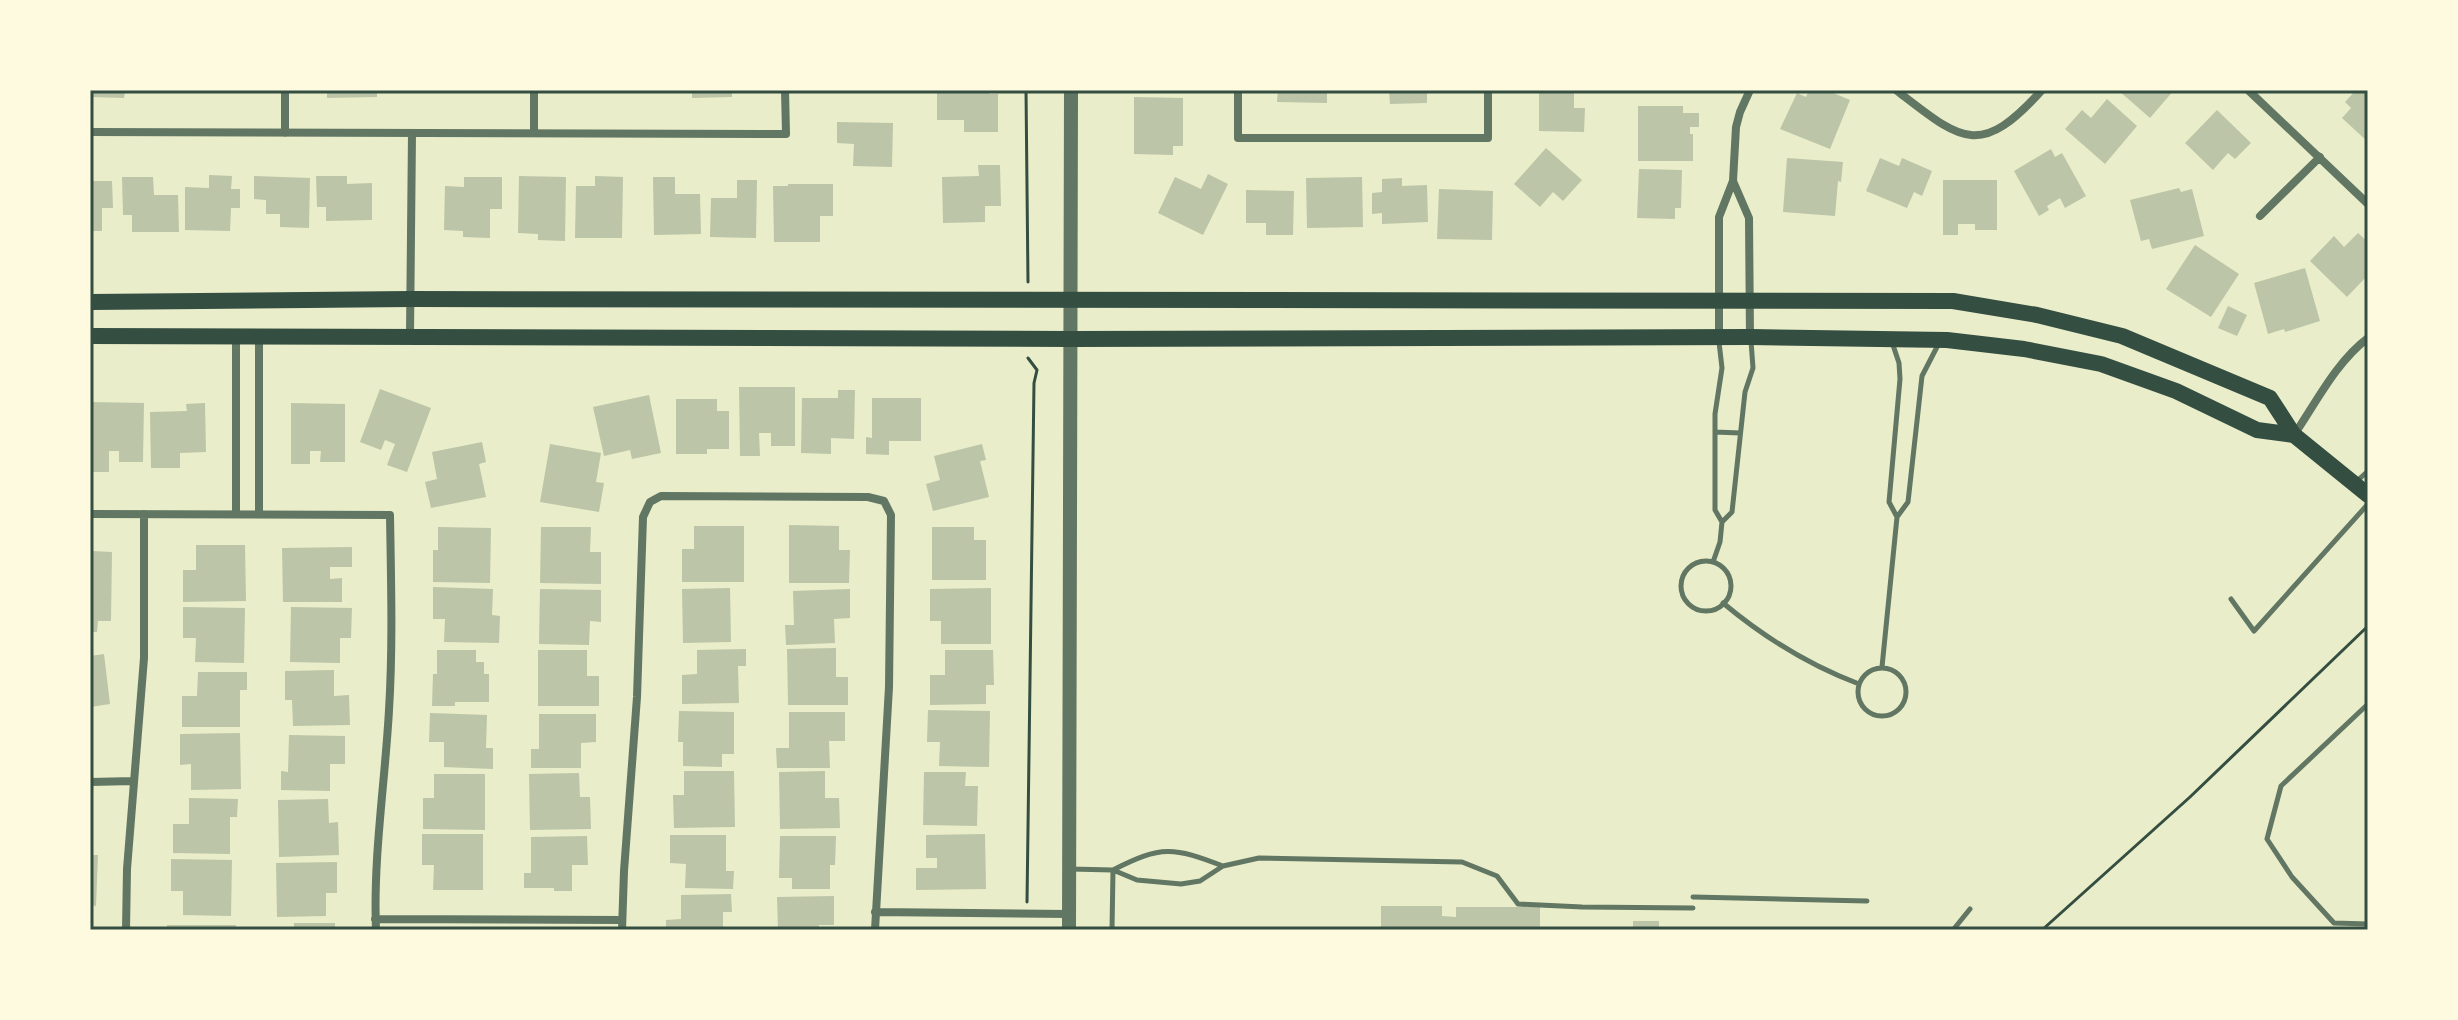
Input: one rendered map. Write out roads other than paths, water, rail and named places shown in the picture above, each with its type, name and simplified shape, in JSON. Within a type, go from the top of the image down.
[{"type":"main road","points":[[90,302],[410,299],[1953,301],[2037,315],[2122,336],[2270,398],[2294,435],[2368,495]]},
{"type":"main road","points":[[90,336],[1941,339],[2024,349],[2101,364],[2176,391],[2257,430],[2294,435]]},
{"type":"street","points":[[285,90],[285,133]]},
{"type":"street","points":[[534,90],[534,133]]},
{"type":"street","points":[[90,132],[786,134],[785,90]]},
{"type":"street","points":[[1069,930],[1071,90]]},
{"type":"street","points":[[1238,90],[1238,138],[1488,138],[1488,90]]},
{"type":"street","points":[[1719,337],[1719,217],[1733,181],[1736,127],[1750,90]]},
{"type":"street","points":[[1896,90],[1944,127],[1962,134],[1982,135],[2003,128],[2042,90]]},
{"type":"street","points":[[2248,90],[2368,204]]},
{"type":"street","points":[[410,335],[412,133]]},
{"type":"street","points":[[2260,216],[2320,157]]},
{"type":"street","points":[[1733,181],[1749,218],[1750,337]]},
{"type":"street","points":[[236,335],[236,514]]},
{"type":"street","points":[[259,335],[259,514]]},
{"type":"street","points":[[2294,435],[2339,368],[2368,338]]},
{"type":"street","points":[[622,930],[637,697],[643,517],[650,502],[661,496],[868,497],[884,501],[891,515],[889,687],[875,930]]},
{"type":"street","points":[[90,514],[390,515],[392,639],[376,930]]},
{"type":"street","points":[[126,930],[127,869],[144,658],[144,514]]},
{"type":"street","points":[[90,782],[134,781]]},
{"type":"street","points":[[875,912],[1069,914]]},
{"type":"street","points":[[375,919],[622,920]]},
{"type":"lane","points":[[1713,562],[1720,542],[1722,522],[1715,510],[1715,414],[1722,368],[1719,337]]},
{"type":"lane","points":[[1722,522],[1732,512],[1745,392],[1753,368],[1750,337]]},
{"type":"lane","points":[[1890,338],[1899,363],[1900,379],[1889,502],[1897,517]]},
{"type":"lane","points":[[1882,667],[1897,517],[1908,502],[1922,376],[1941,339]]},
{"type":"lane","points":[[1715,432],[1740,433]]},
{"type":"lane","points":[[2354,483],[2368,471]]},
{"type":"lane","points":[[2231,599],[2254,631],[2368,504]]},
{"type":"lane","points":[[1704,561],[1720,566],[1729,580],[1730,588],[1723,603],[1711,610],[1697,609],[1684,598],[1681,582],[1689,568],[1704,561]]},
{"type":"lane","points":[[1723,603],[1760,633],[1799,658],[1859,684]]},
{"type":"lane","points":[[1882,667],[1897,673],[1905,686],[1904,701],[1894,713],[1879,715],[1865,709],[1859,697],[1859,684],[1868,672],[1882,667]]},
{"type":"lane","points":[[2368,704],[2281,786],[2267,839],[2292,877],[2334,923],[2368,924]]},
{"type":"lane","points":[[1113,870],[1156,852],[1181,851],[1223,866]]},
{"type":"lane","points":[[1069,869],[1113,870],[1137,880],[1181,884],[1200,881],[1223,866],[1259,858],[1462,862],[1497,876],[1518,904],[1693,908]]},
{"type":"lane","points":[[1112,930],[1113,870]]},
{"type":"lane","points":[[1693,897],[1867,901]]},
{"type":"lane","points":[[1953,930],[1970,909]]}]
